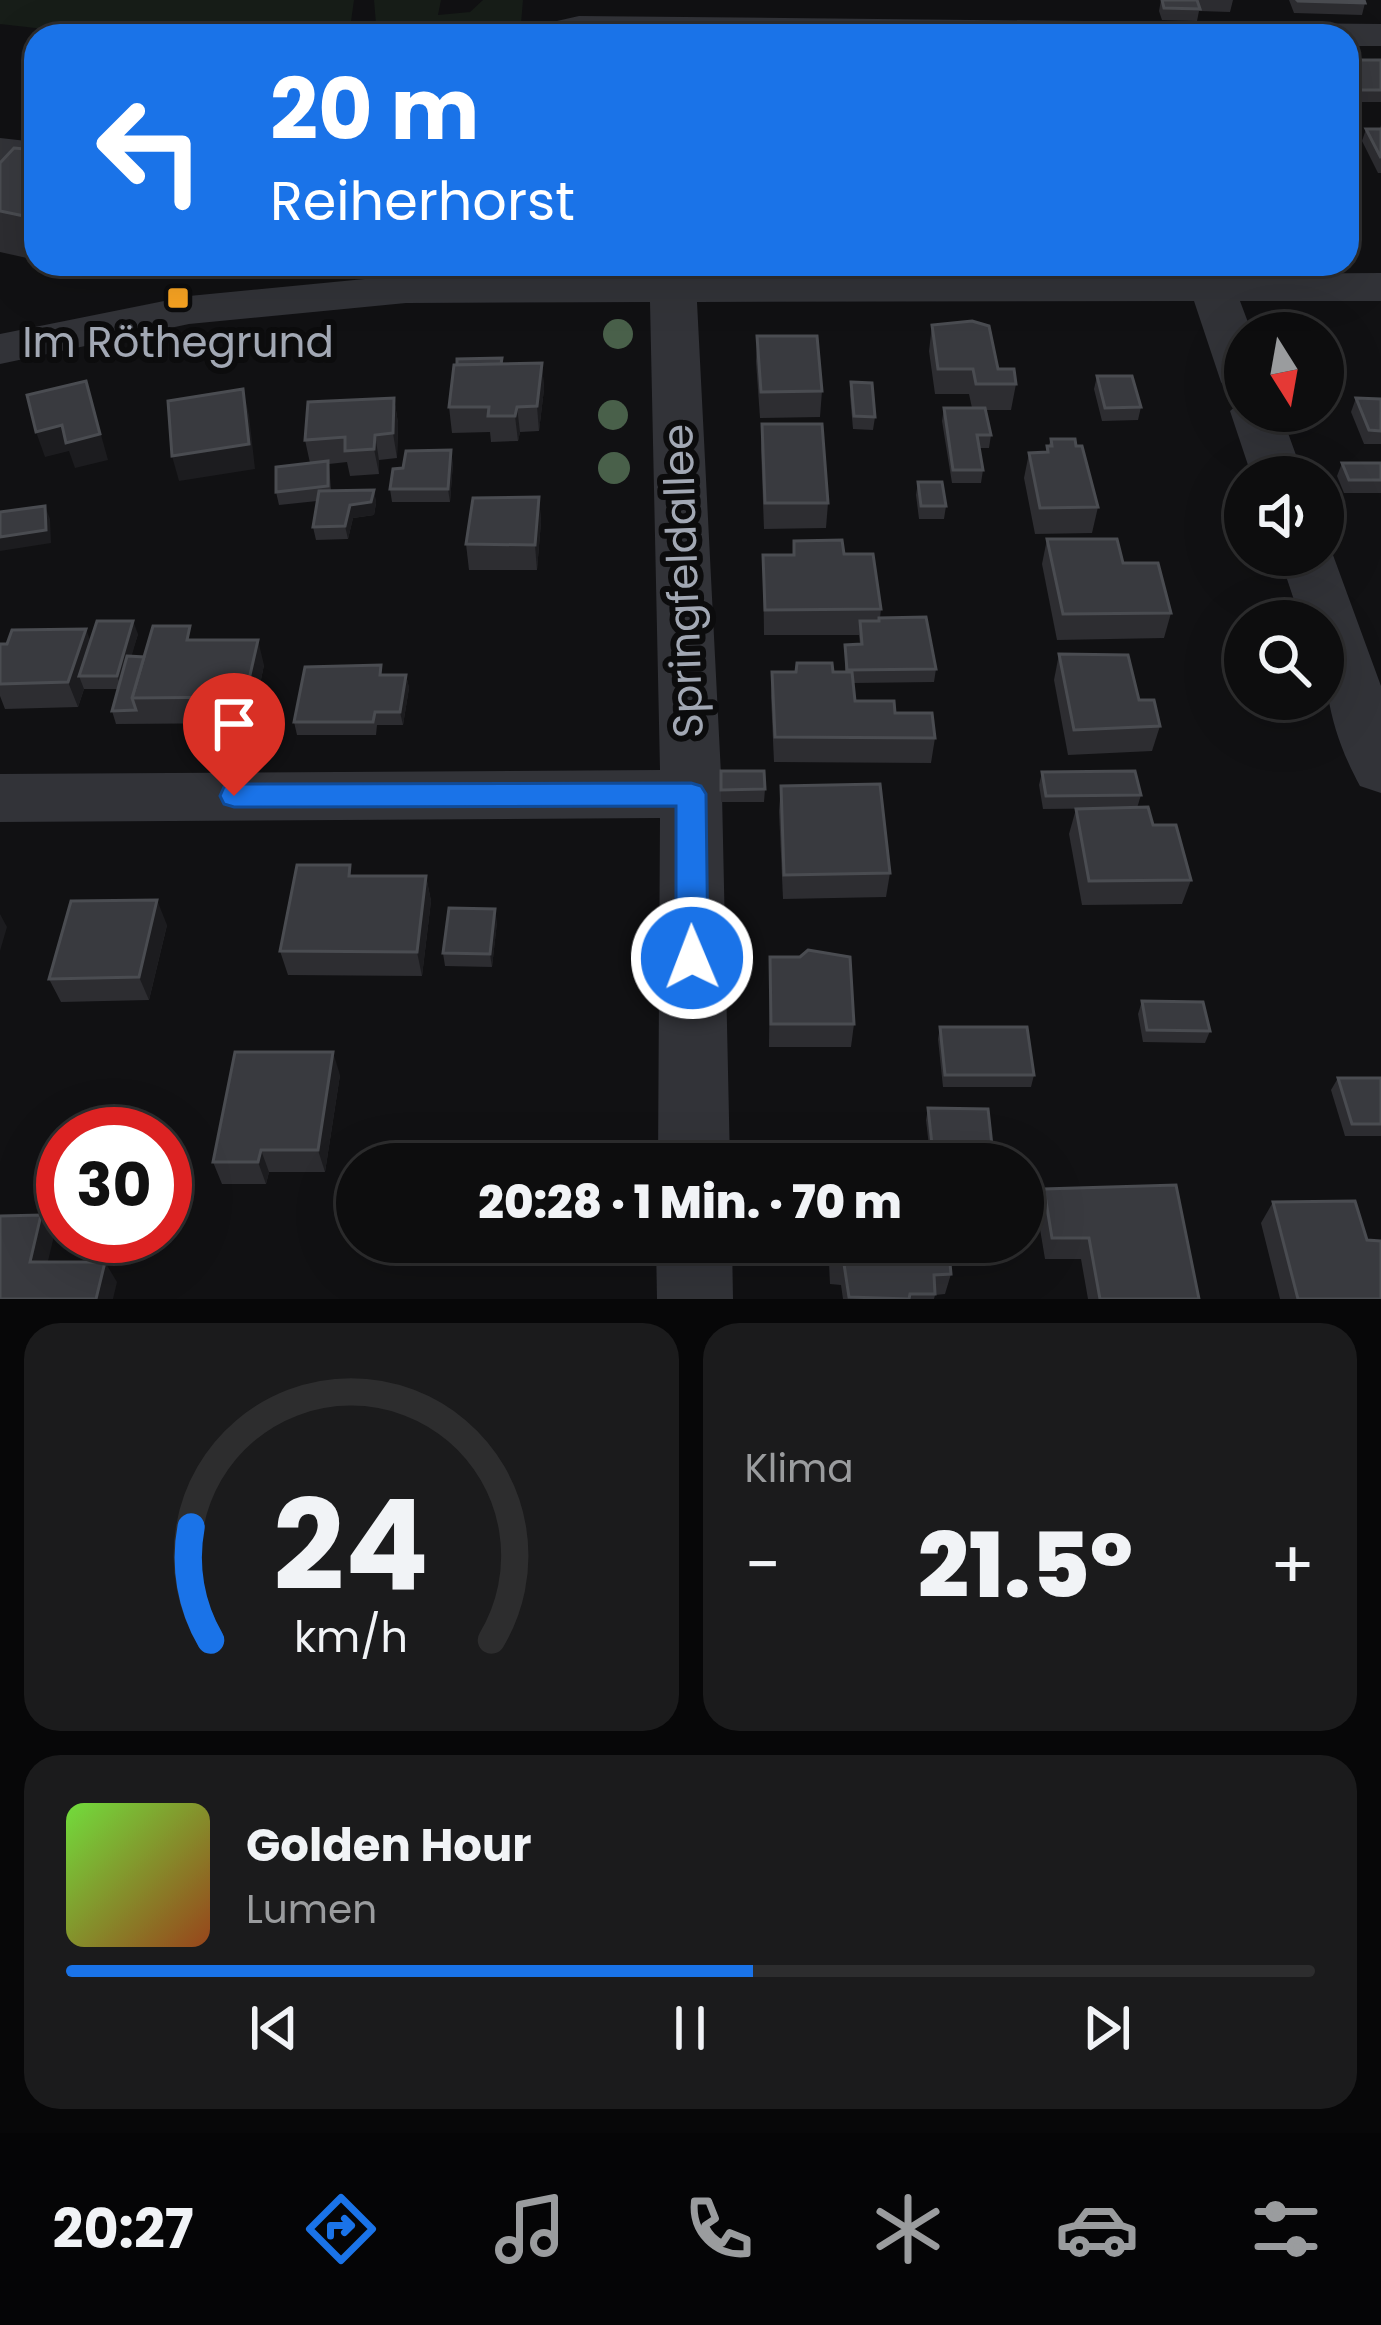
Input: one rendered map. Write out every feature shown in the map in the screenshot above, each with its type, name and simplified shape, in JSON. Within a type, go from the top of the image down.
[{"type":"street","points":[[938,24],[1158,24]]},
{"type":"street","points":[[0,349],[302,280],[502,276]]},
{"type":"street","points":[[562,276],[673,287],[1208,276],[1381,286]]},
{"type":"street","points":[[1208,276],[1224,322]]},
{"type":"street","name":"Springfeldallee","points":[[673,287],[691,794],[694,1143]]},
{"type":"street","points":[[1313,576],[1381,769]]},
{"type":"street","points":[[0,798],[691,794]]},
{"type":"street","points":[[694,1263],[695,1299]]},
{"type":"shaded area","points":[[0,0],[354,0],[351,24],[0,24]]},
{"type":"shaded area","points":[[374,0],[441,0],[438,15],[470,12],[483,0],[523,0],[521,24],[376,24]]},
{"type":"building","points":[[1162,0],[1197,0],[1200,9],[1164,8]]},
{"type":"building","points":[[1364,0],[1365,3],[1298,1]]},
{"type":"building","points":[[1359,60],[1381,60],[1381,90],[1359,90]]},
{"type":"building","points":[[1366,129],[1381,129],[1381,158]]},
{"type":"building","points":[[14,148],[24,149],[24,216],[0,211],[0,163]]},
{"type":"building","points":[[972,321],[989,326],[998,369],[1014,369],[1016,384],[976,384],[973,369],[938,369],[932,325]]},
{"type":"building","points":[[757,336],[817,336],[822,391],[761,392]]},
{"type":"building","points":[[502,358],[501,364],[457,365],[457,359]]},
{"type":"building","points":[[542,363],[537,406],[517,407],[515,416],[488,416],[489,407],[449,407],[454,365]]},
{"type":"building","points":[[1097,376],[1132,376],[1141,407],[1105,408]]},
{"type":"building","points":[[86,381],[100,434],[66,443],[62,425],[36,432],[27,395]]},
{"type":"building","points":[[851,382],[872,383],[875,417],[854,416]]},
{"type":"building","points":[[243,389],[249,444],[172,456],[168,401]]},
{"type":"building","points":[[394,398],[393,433],[375,435],[374,449],[345,451],[345,437],[305,440],[308,402]]},
{"type":"building","points":[[1356,398],[1381,399],[1381,431],[1369,430]]},
{"type":"building","points":[[944,408],[985,408],[991,435],[977,435],[983,470],[953,470]]},
{"type":"building","points":[[762,424],[822,424],[828,503],[765,503]]},
{"type":"building","points":[[1051,439],[1075,439],[1076,446],[1082,446],[1098,507],[1040,508],[1029,453],[1048,452]]},
{"type":"building","points":[[451,450],[448,489],[390,489],[393,469],[403,468],[406,451]]},
{"type":"building","points":[[328,461],[328,486],[276,492],[276,467]]},
{"type":"building","points":[[1344,463],[1381,463],[1381,480],[1349,480]]},
{"type":"building","points":[[918,482],[942,482],[946,506],[921,506]]},
{"type":"building","points":[[374,490],[371,502],[350,505],[345,526],[313,527],[319,491]]},
{"type":"building","points":[[539,497],[535,545],[466,544],[473,498]]},
{"type":"building","points":[[45,506],[46,530],[0,537],[0,512]]},
{"type":"building","points":[[1047,539],[1117,539],[1123,563],[1158,563],[1171,613],[1063,614]]},
{"type":"building","points":[[842,540],[844,554],[873,554],[881,609],[765,610],[763,555],[794,555],[794,541]]},
{"type":"building","points":[[926,617],[936,669],[847,670],[845,645],[862,644],[860,621]]},
{"type":"building","points":[[97,621],[133,621],[117,676],[79,676]]},
{"type":"building","points":[[153,626],[190,626],[187,640],[258,640],[245,697],[132,698]]},
{"type":"building","points":[[86,629],[68,682],[0,684],[0,644],[7,644],[12,630]]},
{"type":"building","points":[[1059,654],[1128,655],[1139,700],[1154,700],[1160,726],[1074,730]]},
{"type":"building","points":[[127,656],[144,657],[132,698],[136,710],[112,711]]},
{"type":"building","points":[[797,663],[832,663],[833,672],[852,672],[855,701],[894,701],[895,713],[932,713],[935,738],[775,737],[772,672],[796,672]]},
{"type":"building","points":[[381,665],[380,675],[406,675],[400,712],[375,712],[373,722],[294,722],[305,667]]},
{"type":"building","points":[[721,771],[764,771],[765,789],[721,790]]},
{"type":"building","points":[[1135,771],[1141,795],[1046,796],[1042,772]]},
{"type":"building","points":[[880,784],[890,873],[784,875],[781,786]]},
{"type":"building","points":[[1148,807],[1153,825],[1176,825],[1191,880],[1089,881],[1076,809]]},
{"type":"building","points":[[297,865],[350,865],[349,876],[426,876],[417,952],[280,951]]},
{"type":"building","points":[[157,900],[139,977],[49,979],[71,901]]},
{"type":"building","points":[[449,908],[495,909],[490,954],[443,953]]},
{"type":"building","points":[[808,950],[850,957],[854,1024],[771,1024],[770,957],[800,957]]},
{"type":"building","points":[[1142,1001],[1203,1002],[1210,1031],[1147,1030]]},
{"type":"building","points":[[940,1027],[1027,1027],[1034,1075],[945,1075]]},
{"type":"building","points":[[235,1052],[333,1052],[318,1150],[261,1150],[258,1162],[213,1162]]},
{"type":"building","points":[[1338,1078],[1381,1078],[1381,1124],[1352,1124]]},
{"type":"building","points":[[928,1108],[988,1109],[992,1143],[932,1143]]},
{"type":"building","points":[[1176,1185],[1199,1299],[1100,1299],[1089,1238],[1052,1238],[1044,1189]]},
{"type":"building","points":[[1355,1201],[1367,1240],[1381,1241],[1381,1299],[1298,1299],[1273,1202]]},
{"type":"building","points":[[36,1215],[30,1262],[105,1263],[96,1299],[0,1299],[0,1216]]},
{"type":"building","points":[[950,1263],[951,1274],[934,1275],[935,1294],[910,1294],[909,1299],[849,1297],[844,1264],[833,1264]]},
{"type":"place","name":"Im Röthegrund","points":[[178,298]]},
{"type":"route","points":[[234,796],[691,794],[692,958]]}]
